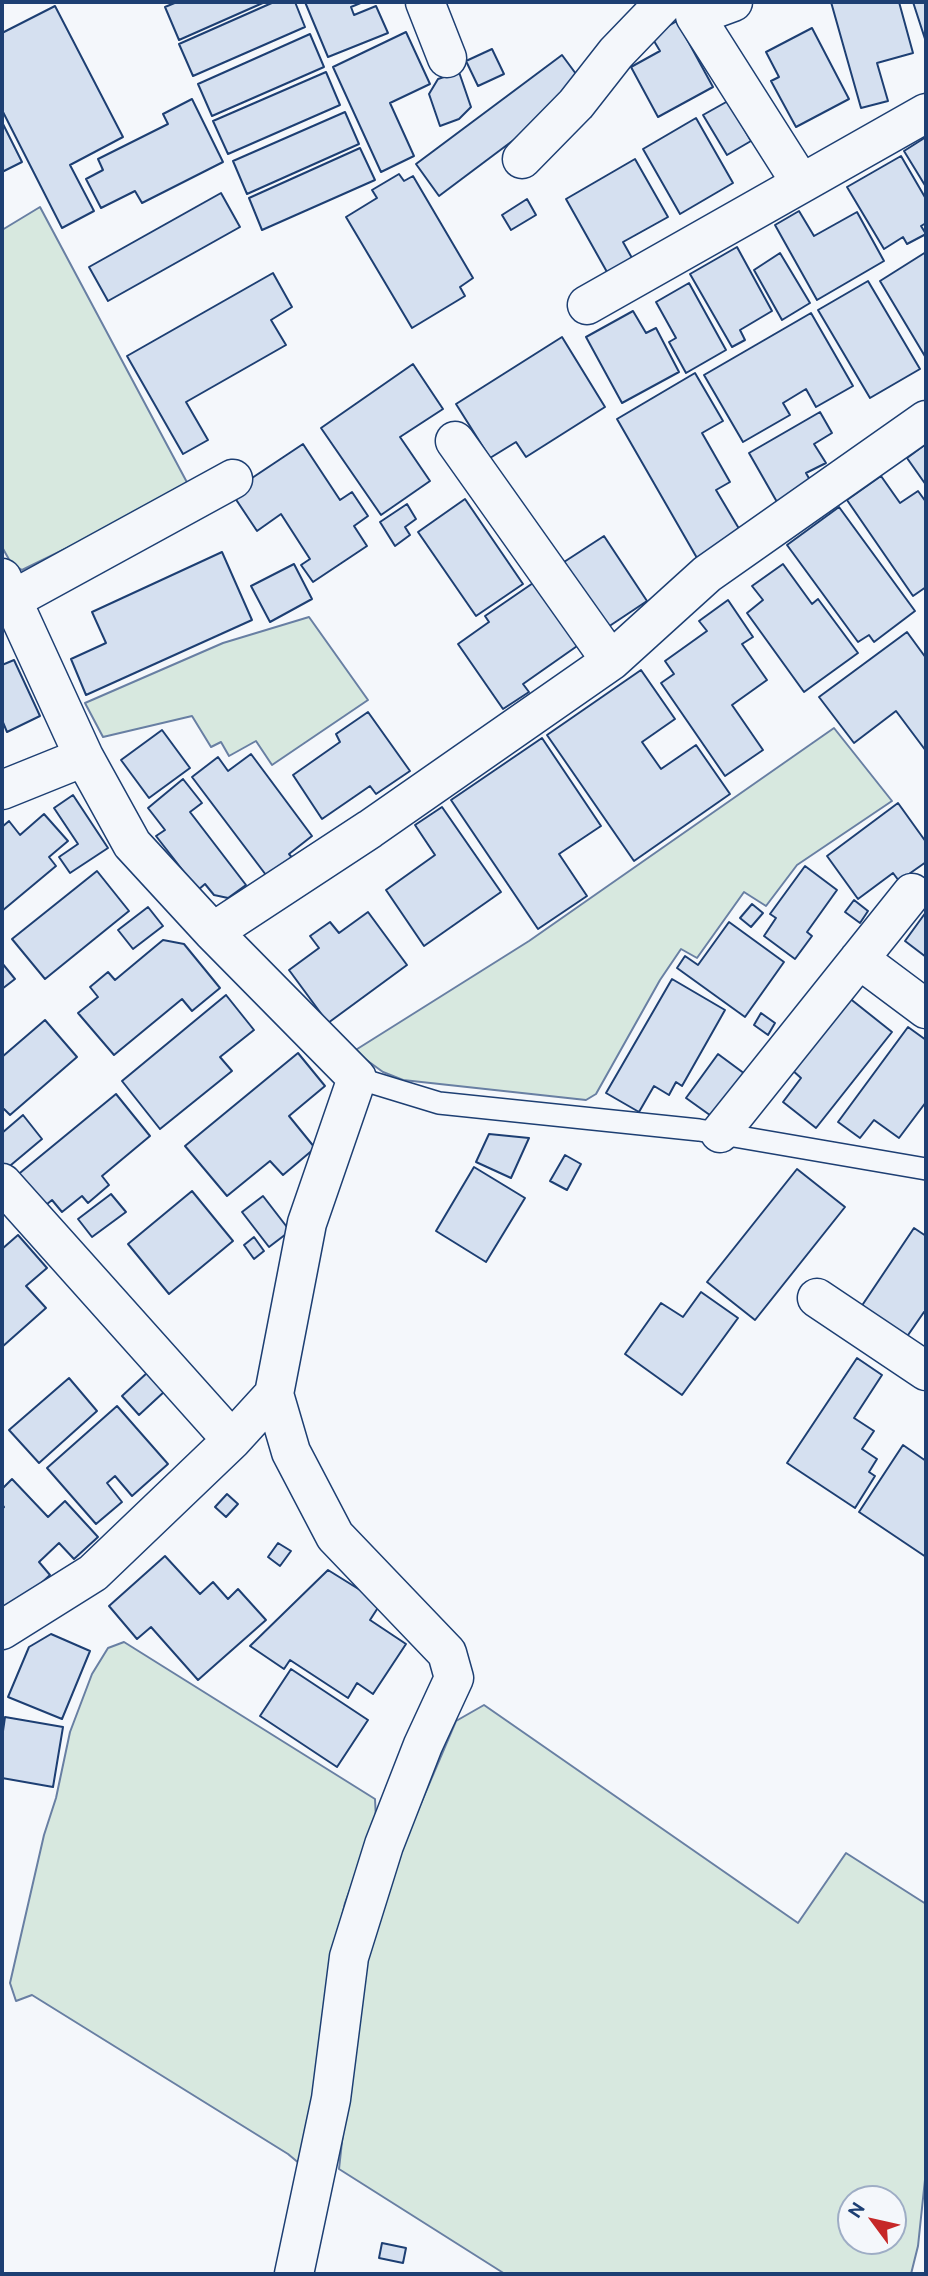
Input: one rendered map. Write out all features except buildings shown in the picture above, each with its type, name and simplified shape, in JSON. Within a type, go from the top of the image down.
[{"type":"street","points":[[425,2],[447,58]]},
{"type":"street","points":[[522,159],[576,104],[616,53],[683,7],[733,2]]},
{"type":"street","points":[[683,7],[801,183]]},
{"type":"street","points":[[587,305],[926,113]]},
{"type":"street","points":[[213,932],[370,829],[611,661],[707,574],[926,420]]},
{"type":"street","points":[[455,441],[611,661]]},
{"type":"street","points":[[233,479],[7,589],[84,757],[132,844],[213,932],[357,1078],[307,1223],[274,1394],[291,1452],[335,1536],[447,1653],[454,1678],[384,1845],[349,1957],[331,2099],[294,2274]]},
{"type":"street","points":[[2,790],[84,757]]},
{"type":"street","points":[[720,1133],[912,893]]},
{"type":"street","points":[[859,959],[926,1009]]},
{"type":"street","points":[[2,1183],[232,1440]]},
{"type":"street","points":[[817,1298],[926,1371]]},
{"type":"street","points":[[2,1630],[93,1573],[232,1440],[274,1394]]},
{"type":"lane","points":[[357,1078],[439,1103],[720,1133],[926,1169]]},
{"type":"shaded area","points":[[40,207],[190,488],[22,570],[11,563],[2,547],[2,230]]},
{"type":"shaded area","points":[[309,617],[368,700],[272,765],[256,741],[229,756],[221,742],[211,747],[192,716],[103,737],[85,703],[223,643]]},
{"type":"shaded area","points":[[834,728],[892,801],[797,865],[766,906],[744,892],[697,958],[681,949],[660,980],[596,1094],[586,1100],[403,1080],[383,1072],[354,1051],[529,941]]},
{"type":"shaded area","points":[[124,1642],[375,1799],[376,1819],[345,1903],[334,1952],[310,2122],[300,2164],[32,1995],[16,2001],[10,1983],[70,1732],[92,1674],[108,1648]]},
{"type":"shaded area","points":[[484,1705],[798,1923],[846,1853],[926,1904],[926,2170],[918,2246],[911,2274],[505,2274],[339,2169],[357,2004],[386,1885],[456,1721]]}]
